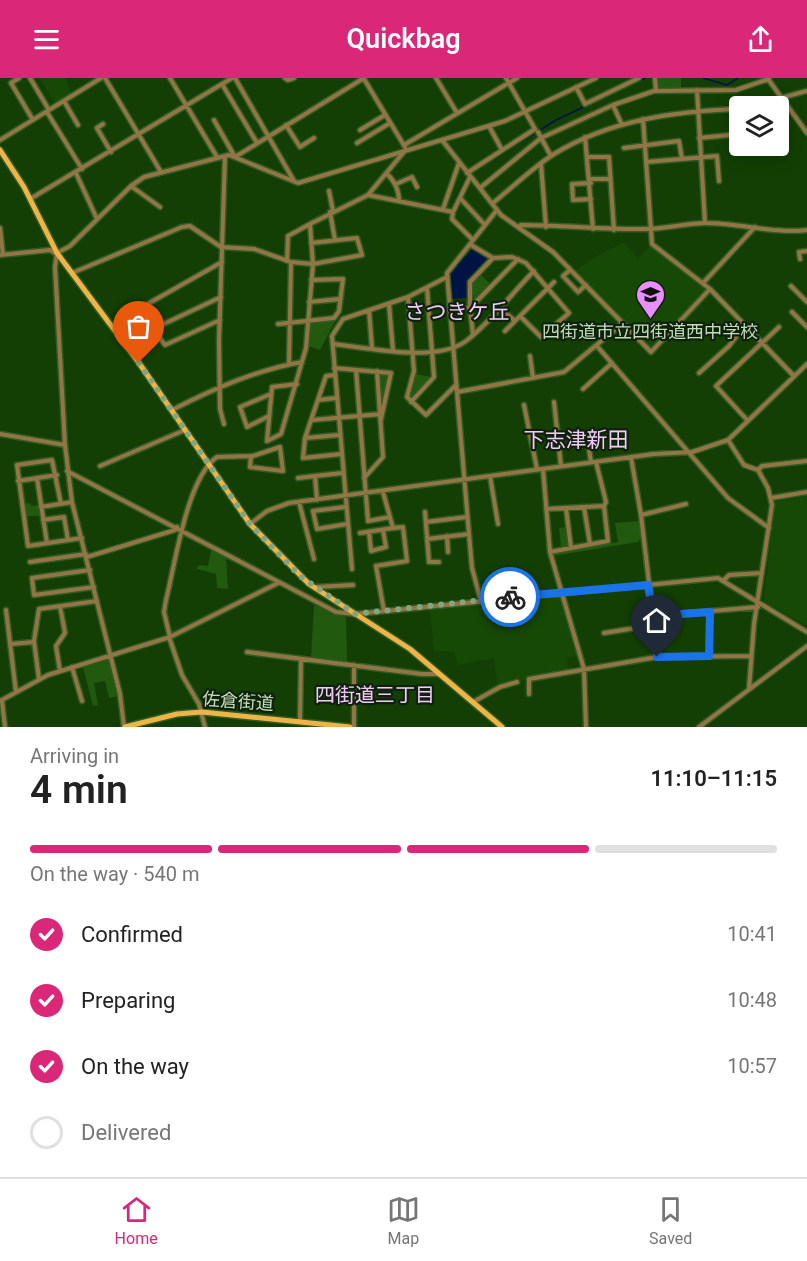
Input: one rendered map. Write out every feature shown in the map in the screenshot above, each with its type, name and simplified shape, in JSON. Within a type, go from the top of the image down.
[{"type":"main road","points":[[0,150],[30,199],[57,253],[250,524],[285,562],[314,587],[410,649],[502,727]]},
{"type":"main road","name":"佐倉街道","points":[[124,727],[170,716],[202,712],[352,727]]},
{"type":"street","points":[[19,78],[11,83],[33,120]]},
{"type":"street","points":[[30,78],[82,170]]},
{"type":"street","points":[[0,140],[103,78],[161,172]]},
{"type":"street","points":[[170,78],[217,157]]},
{"type":"street","points":[[30,199],[233,78],[269,135],[294,181]]},
{"type":"street","points":[[285,78],[288,80],[294,78]]},
{"type":"street","points":[[235,157],[364,78],[404,145],[405,152]]},
{"type":"street","points":[[436,78],[457,113]]},
{"type":"street","points":[[467,173],[536,129],[506,78]]},
{"type":"street","points":[[404,145],[517,78]]},
{"type":"street","points":[[57,253],[70,246],[131,186],[144,177],[225,156],[235,157],[298,183],[489,126],[596,78]]},
{"type":"street","points":[[576,87],[585,104],[639,78]]},
{"type":"street","points":[[655,78],[656,91]]},
{"type":"street","points":[[480,188],[541,138],[613,105],[656,91],[736,90],[768,79],[781,96]]},
{"type":"street","points":[[222,84],[257,142]]},
{"type":"street","points":[[697,90],[705,223]]},
{"type":"street","points":[[789,96],[807,91]]},
{"type":"street","points":[[64,101],[78,125]]},
{"type":"street","points":[[613,105],[622,125]]},
{"type":"street","points":[[789,108],[807,133]]},
{"type":"street","points":[[493,203],[552,156],[585,137],[642,119],[697,110],[729,109]]},
{"type":"street","points":[[360,130],[386,115]]},
{"type":"street","points":[[642,119],[652,244],[710,289],[794,376]]},
{"type":"street","points":[[214,120],[235,157]]},
{"type":"street","points":[[357,143],[390,123]]},
{"type":"street","points":[[103,124],[97,128],[111,152]]},
{"type":"street","points":[[286,125],[300,147],[314,138]]},
{"type":"street","points":[[489,126],[502,150]]},
{"type":"street","points":[[538,132],[552,156]]},
{"type":"street","points":[[699,138],[729,135]]},
{"type":"street","points":[[585,137],[593,229]]},
{"type":"street","points":[[442,140],[497,210],[553,252],[651,352],[710,289]]},
{"type":"street","points":[[624,148],[679,141],[682,159]]},
{"type":"street","points":[[289,364],[288,236],[331,211],[368,195],[405,152]]},
{"type":"street","points":[[224,424],[219,387],[222,261],[220,247],[225,156]]},
{"type":"street","points":[[588,156],[609,157],[614,230]]},
{"type":"street","points":[[646,162],[717,156],[719,181]]},
{"type":"street","points":[[442,209],[459,163]]},
{"type":"street","points":[[541,164],[546,227]]},
{"type":"street","points":[[76,173],[97,219]]},
{"type":"street","points":[[386,173],[396,184],[399,201]]},
{"type":"street","points":[[396,184],[412,177],[417,188]]},
{"type":"street","points":[[471,177],[453,212],[452,219],[472,243],[493,258],[519,259],[534,271],[569,313],[541,337],[520,316]]},
{"type":"street","points":[[591,199],[573,200],[572,184],[610,178]]},
{"type":"street","points":[[131,186],[160,207]]},
{"type":"street","points":[[328,191],[335,240]]},
{"type":"street","points":[[368,195],[453,212]]},
{"type":"street","points":[[460,198],[485,225]]},
{"type":"street","points":[[481,601],[472,568],[468,534],[447,277],[449,270],[497,210]]},
{"type":"street","points":[[519,227],[521,225],[614,230],[705,223],[790,232],[807,230]]},
{"type":"street","points":[[297,384],[272,387],[267,441],[281,434],[297,384],[306,348],[313,264],[310,224]]},
{"type":"street","points":[[72,273],[182,227],[190,226],[220,247],[254,249],[289,262],[313,264],[362,255],[357,238],[311,243]]},
{"type":"street","points":[[703,283],[755,227]]},
{"type":"street","points":[[0,228],[2,255],[50,250],[57,253]]},
{"type":"street","points":[[800,259],[799,252],[807,251]]},
{"type":"street","points":[[57,253],[55,267],[67,471],[72,502],[120,694],[124,727]]},
{"type":"street","points":[[474,334],[470,308],[470,282],[493,258]]},
{"type":"street","points":[[450,310],[470,308],[519,259]]},
{"type":"street","points":[[144,306],[222,261]]},
{"type":"street","points":[[570,270],[563,276],[578,292],[586,285]]},
{"type":"street","points":[[334,344],[413,353],[453,348],[474,334],[534,271]]},
{"type":"street","points":[[352,568],[334,375],[333,332],[343,319],[408,297],[447,277]]},
{"type":"street","points":[[278,324],[308,323],[334,318],[343,279],[311,280]]},
{"type":"street","points":[[505,331],[554,282]]},
{"type":"street","points":[[791,286],[807,302]]},
{"type":"street","points":[[411,402],[434,377],[427,288]]},
{"type":"street","points":[[220,320],[165,345],[153,329],[221,297]]},
{"type":"street","points":[[408,297],[414,371],[406,398],[426,415],[456,385]]},
{"type":"street","points":[[309,302],[340,299]]},
{"type":"street","points":[[389,304],[393,351]]},
{"type":"street","points":[[499,307],[514,321]]},
{"type":"street","points":[[369,310],[372,348]]},
{"type":"street","points":[[792,312],[807,327]]},
{"type":"street","points":[[457,392],[568,370],[623,323]]},
{"type":"street","points":[[699,373],[729,346],[745,325]]},
{"type":"street","points":[[748,421],[716,386],[779,327]]},
{"type":"street","points":[[597,346],[692,452],[728,498],[769,528]]},
{"type":"street","points":[[530,356],[533,378]]},
{"type":"street","points":[[171,410],[219,387],[276,366],[302,362]]},
{"type":"street","points":[[583,389],[612,363]]},
{"type":"street","points":[[250,524],[274,507],[299,502],[631,457],[692,452],[728,440],[807,364]]},
{"type":"street","points":[[334,368],[391,373],[380,422],[383,457],[364,478]]},
{"type":"street","points":[[356,370],[368,521],[390,517]]},
{"type":"street","points":[[377,371],[381,414]]},
{"type":"street","points":[[334,375],[326,376],[305,438],[303,458],[341,454]]},
{"type":"street","points":[[270,416],[247,428],[240,407],[272,394]]},
{"type":"street","points":[[318,400],[336,398]]},
{"type":"street","points":[[554,402],[561,466]]},
{"type":"street","points":[[524,405],[537,469]]},
{"type":"street","points":[[312,420],[381,414]]},
{"type":"street","points":[[100,466],[185,430]]},
{"type":"street","points":[[0,434],[65,445]]},
{"type":"street","points":[[305,438],[339,435]]},
{"type":"street","points":[[550,552],[608,541],[604,506],[606,502],[587,435]]},
{"type":"street","points":[[728,440],[744,465],[758,470],[771,498],[749,689]]},
{"type":"street","points":[[205,727],[202,712],[182,675],[164,612],[187,509],[208,464],[223,456],[251,456],[280,447],[283,471],[250,467],[251,456]]},
{"type":"street","points":[[604,633],[654,625],[641,515],[631,457]]},
{"type":"street","points":[[61,504],[57,475],[52,460],[17,465],[28,546],[82,538]]},
{"type":"street","points":[[758,470],[762,466],[807,461]]},
{"type":"street","points":[[543,469],[550,552],[584,669],[586,727]]},
{"type":"street","points":[[67,471],[336,612],[355,614],[718,578],[759,605],[807,632]]},
{"type":"street","points":[[298,478],[342,472]]},
{"type":"street","points":[[18,481],[57,475]]},
{"type":"street","points":[[315,476],[317,500]]},
{"type":"street","points":[[490,476],[498,524]]},
{"type":"street","points":[[37,478],[47,543]]},
{"type":"street","points":[[382,492],[393,528]]},
{"type":"street","points":[[771,498],[807,492]]},
{"type":"street","points":[[41,507],[72,502]]},
{"type":"street","points":[[299,502],[314,559]]},
{"type":"street","points":[[641,515],[687,504]]},
{"type":"street","points":[[546,509],[604,506]]},
{"type":"street","points":[[345,507],[313,511],[317,529],[347,524]]},
{"type":"street","points":[[584,507],[590,544]]},
{"type":"street","points":[[566,508],[571,548]]},
{"type":"street","points":[[425,512],[429,562],[439,562]]},
{"type":"street","points":[[43,520],[64,517],[68,540]]},
{"type":"street","points":[[426,522],[467,518]]},
{"type":"street","points":[[30,562],[86,556],[175,530],[177,527]]},
{"type":"street","points":[[360,533],[403,527],[407,561],[376,566],[384,611]]},
{"type":"street","points":[[369,532],[371,550],[386,547],[383,530]]},
{"type":"street","points":[[427,539],[468,534]]},
{"type":"street","points":[[447,536],[448,552]]},
{"type":"street","points":[[90,570],[32,578],[34,595],[94,587]]},
{"type":"street","points":[[724,580],[729,575],[762,573]]},
{"type":"street","points":[[5,727],[1,701],[39,679],[170,637],[279,583]]},
{"type":"street","points":[[314,587],[353,585]]},
{"type":"street","points":[[39,679],[34,642],[39,609],[97,601]]},
{"type":"street","points":[[653,616],[710,612],[759,605]]},
{"type":"street","points":[[60,606],[65,633],[56,646],[60,671]]},
{"type":"street","points":[[6,610],[16,692]]},
{"type":"street","points":[[709,656],[710,612]]},
{"type":"street","points":[[11,644],[34,642]]},
{"type":"street","points":[[699,727],[807,646]]},
{"type":"street","points":[[247,652],[423,674],[439,673]]},
{"type":"street","points":[[529,694],[529,679],[584,669],[657,657],[751,656]]},
{"type":"street","points":[[300,659],[300,721]]},
{"type":"street","points":[[352,727],[354,665]]},
{"type":"street","points":[[72,667],[82,701]]},
{"type":"street","points":[[473,703],[500,687],[517,682]]},
{"type":"shaded area","points":[[40,78],[65,78],[72,94],[55,104]]},
{"type":"shaded area","points":[[656,78],[681,78],[681,89],[658,90]]},
{"type":"shaded area","name":"四街道市立四街道西中学校","points":[[624,242],[638,258],[651,245],[705,289],[651,349],[576,271],[588,261]]},
{"type":"shaded area","points":[[473,248],[489,259],[469,280],[467,298],[451,299],[449,274]]},
{"type":"shaded area","points":[[480,274],[491,285],[475,301],[471,285]]},
{"type":"shaded area","points":[[336,319],[320,350],[308,346],[311,323]]},
{"type":"shaded area","points":[[378,372],[390,375],[381,411]]},
{"type":"shaded area","points":[[415,374],[432,377],[411,400],[408,397]]},
{"type":"shaded area","points":[[807,496],[807,626],[764,601],[775,502]]},
{"type":"shaded area","points":[[30,503],[31,506],[39,505],[40,516],[25,516],[23,504]]},
{"type":"shaded area","points":[[640,521],[642,536],[638,542],[553,556],[553,553],[618,542],[615,523]]},
{"type":"shaded area","points":[[566,527],[568,545],[561,547],[559,528]]},
{"type":"shaded area","points":[[211,550],[226,558],[228,589],[217,588],[216,574],[197,569],[198,565],[208,566]]},
{"type":"shaded area","points":[[561,597],[579,656],[567,658],[568,670],[498,686],[494,658],[457,665],[455,652],[434,651],[430,610]]},
{"type":"shaded area","points":[[314,605],[346,617],[347,662],[311,658]]},
{"type":"shaded area","points":[[110,659],[119,696],[109,698],[105,681],[94,683],[98,705],[93,706],[83,667]]},
{"type":"waterway","points":[[474,171],[556,120],[645,78]]},
{"type":"waterway","points":[[703,78],[727,85],[738,78]]},
{"type":"waterway","points":[[452,208],[467,176]]},
{"type":"way so far","points":[[139,363],[250,524],[309,584],[355,614],[510,597]]},
{"type":"place","name":"四街道市立四街道西中学校","points":[[650,320]]},
{"type":"district","name":"さつきケ丘","points":[[457,312]]},
{"type":"district","name":"下志津新田","points":[[576,440]]},
{"type":"district","name":"四街道三丁目","points":[[375,695]]},
{"type":"route","points":[[510,597],[648,585],[653,616],[710,612],[709,656],[657,657]]}]
